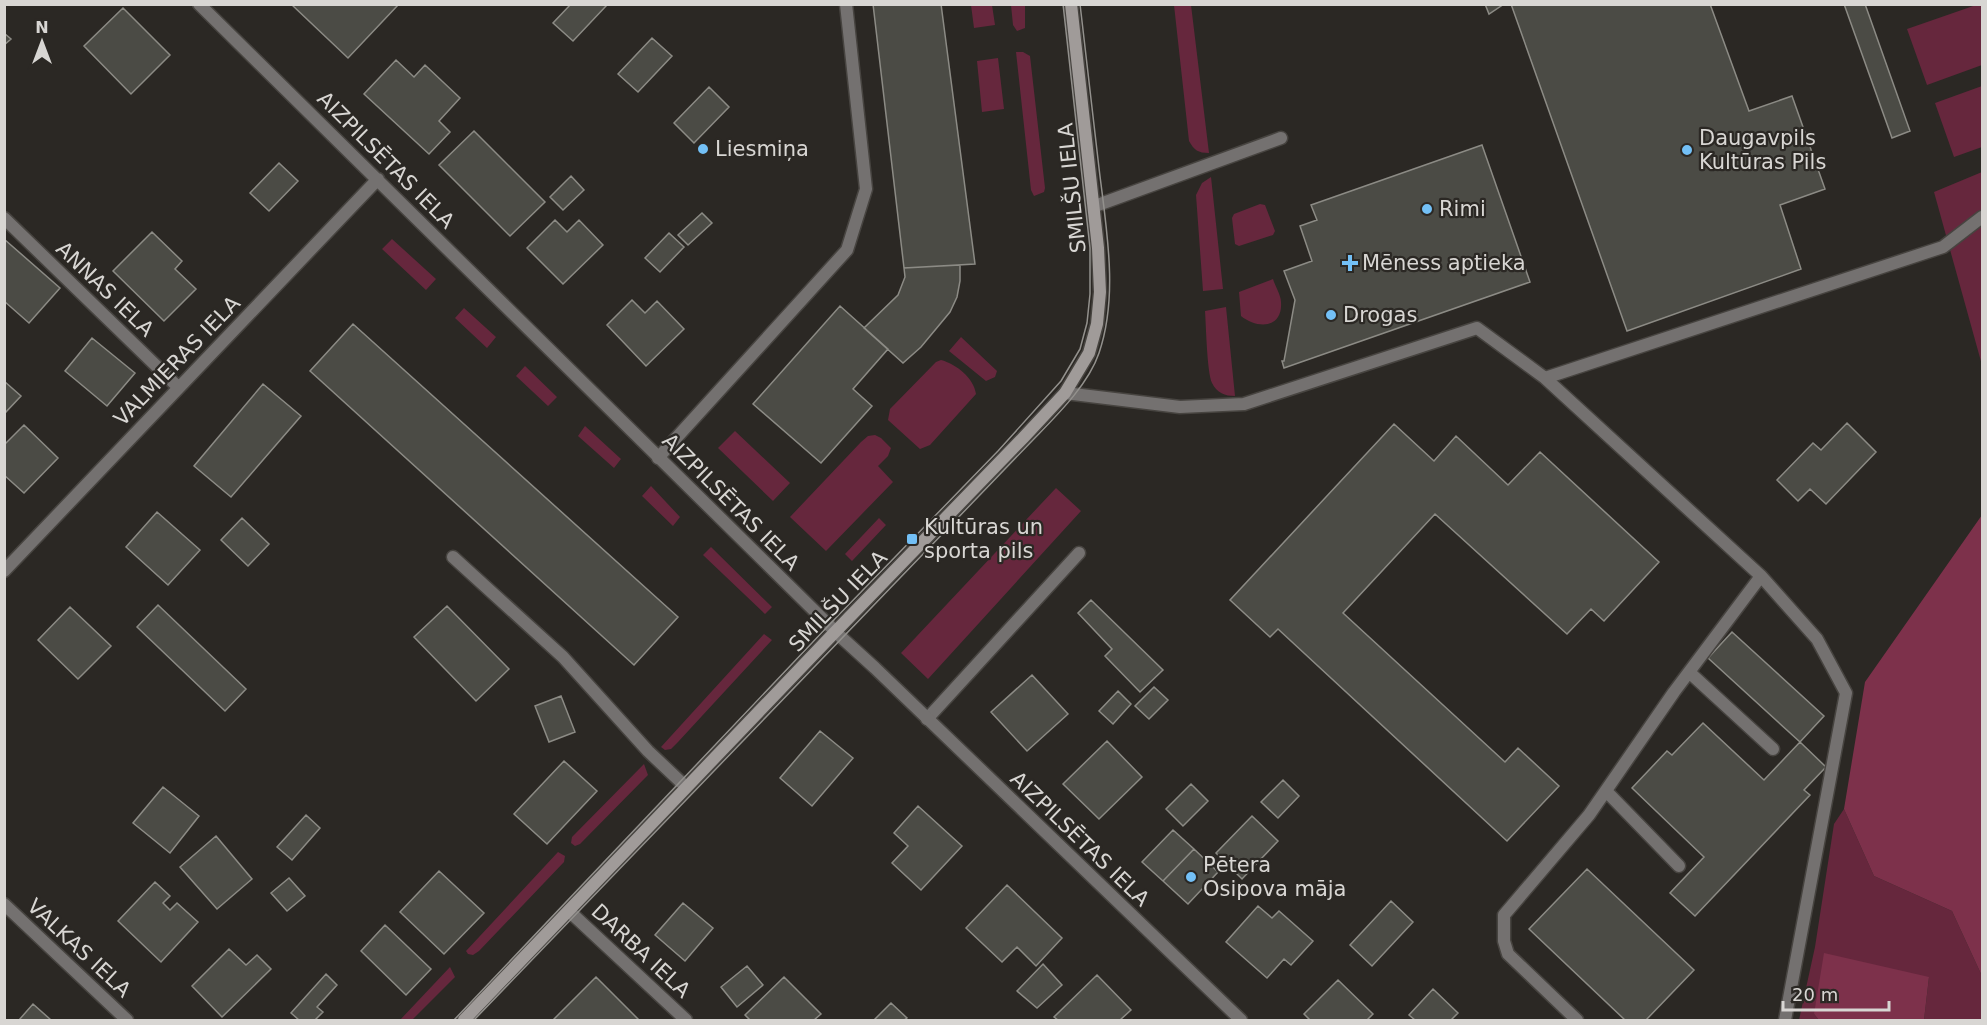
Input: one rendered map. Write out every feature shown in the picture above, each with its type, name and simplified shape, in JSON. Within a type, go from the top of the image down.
[{"type":"street","name":"AIZPILSĒTAS IELA","points":[[199,4],[835,632],[1242,1020]]},
{"type":"street","points":[[658,458],[848,250],[866,189],[846,4]]},
{"type":"street","name":"SMILŠU IELA","points":[[464,1020],[997,466],[1065,393],[1089,353],[1097,324],[1100,292],[1095,206],[1071,4]]},
{"type":"street","points":[[1095,206],[1281,138]]},
{"type":"street","name":"VALMIERAS IELA","points":[[4,572],[378,179]]},
{"type":"street","points":[[1545,378],[1943,247],[1983,217]]},
{"type":"street","name":"ANNAS IELA","points":[[4,218],[178,387]]},
{"type":"street","points":[[1065,393],[1180,407],[1244,404],[1477,328],[1545,378],[1761,576],[1817,639],[1846,693],[1785,1020]]},
{"type":"street","points":[[927,719],[1079,553]]},
{"type":"street","points":[[453,557],[563,657],[648,751],[686,787]]},
{"type":"street","points":[[1577,1020],[1508,954],[1504,941],[1504,915],[1589,815],[1689,672],[1761,576]]},
{"type":"street","points":[[1689,672],[1773,750]]},
{"type":"street","points":[[1606,791],[1679,866]]},
{"type":"street","name":"VALKAS IELA","points":[[4,904],[127,1020]]},
{"type":"street","name":"DARBA IELA","points":[[569,910],[686,1020]]},
{"type":"shaded area","points":[[1979,4],[1982,5],[1982,65],[1927,85],[1907,29]]},
{"type":"shaded area","points":[[971,5],[992,5],[995,25],[974,28]]},
{"type":"shaded area","points":[[1011,5],[1025,5],[1025,28],[1017,31],[1013,25]]},
{"type":"shaded area","points":[[1174,5],[1191,5],[1209,153],[1197,150],[1189,141]]},
{"type":"shaded area","points":[[1016,52],[1023,52],[1030,56],[1045,188],[1044,192],[1034,196],[1031,190]]},
{"type":"shaded area","points":[[998,58],[1004,109],[982,112],[977,61]]},
{"type":"shaded area","points":[[1982,86],[1982,147],[1954,157],[1935,103]]},
{"type":"shaded area","points":[[1982,172],[1982,365],[1934,192]]},
{"type":"shaded area","points":[[1211,177],[1223,289],[1203,291],[1196,195],[1202,183]]},
{"type":"shaded area","points":[[1260,204],[1265,205],[1275,231],[1273,235],[1239,246],[1235,244],[1232,218],[1234,214]]},
{"type":"shaded area","points":[[392,239],[436,279],[426,290],[382,249]]},
{"type":"shaded area","points":[[1273,279],[1281,299],[1281,311],[1278,317],[1273,322],[1261,324],[1241,316],[1239,292]]},
{"type":"shaded area","points":[[1226,307],[1235,396],[1216,389],[1210,377],[1208,359],[1205,311]]},
{"type":"shaded area","points":[[464,308],[496,337],[487,348],[455,318]]},
{"type":"shaded area","points":[[961,337],[997,371],[995,377],[986,381],[949,351]]},
{"type":"shaded area","points":[[941,360],[963,372],[972,382],[976,394],[930,445],[920,449],[888,420],[890,409],[936,362]]},
{"type":"shaded area","points":[[525,366],[557,397],[548,406],[516,376]]},
{"type":"shaded area","points":[[585,426],[621,459],[614,468],[578,436]]},
{"type":"shaded area","points":[[735,431],[790,483],[773,501],[718,448]]},
{"type":"shaded area","points":[[875,435],[891,448],[888,456],[878,466],[893,482],[826,551],[790,517],[861,442],[868,436]]},
{"type":"shaded area","points":[[651,486],[680,517],[673,526],[642,496]]},
{"type":"shaded area","points":[[1056,488],[1081,511],[928,679],[901,653]]},
{"type":"shaded area","points":[[1982,515],[1982,976],[1952,911],[1874,876],[1844,809],[1865,682]]},
{"type":"shaded area","points":[[879,518],[886,525],[852,561],[845,554]]},
{"type":"shaded area","points":[[711,547],[772,607],[765,614],[703,555]]},
{"type":"shaded area","points":[[764,634],[772,640],[671,749],[665,750],[661,747]]},
{"type":"shaded area","points":[[644,764],[648,775],[580,844],[575,846],[571,843],[572,837]]},
{"type":"shaded area","points":[[1844,809],[1874,876],[1952,911],[1982,976],[1982,1020],[1924,1020],[1929,977],[1814,1014],[1819,1020],[1799,1020],[1815,947],[1834,824]]},
{"type":"shaded area","points":[[558,852],[565,856],[564,862],[479,951],[473,955],[468,954],[466,951]]},
{"type":"shaded area","points":[[1824,953],[1929,977],[1924,1020],[1819,1020],[1814,1014]]},
{"type":"shaded area","points":[[450,967],[455,977],[412,1020],[400,1020]]},
{"type":"building","points":[[291,4],[399,4],[348,58]]},
{"type":"building","points":[[571,4],[607,5],[573,41],[553,23]]},
{"type":"building","points":[[873,4],[941,4],[975,264],[904,268]]},
{"type":"building","points":[[1485,4],[1504,4],[1489,14]]},
{"type":"building","name":"Daugavpils Kultūras Pils","points":[[1511,4],[1710,4],[1749,111],[1792,96],[1825,189],[1780,205],[1801,269],[1627,331]]},
{"type":"building","points":[[1844,4],[1865,4],[1910,131],[1892,138]]},
{"type":"building","points":[[123,8],[170,55],[131,94],[84,46]]},
{"type":"building","points":[[4,33],[11,39],[4,45]]},
{"type":"building","points":[[652,38],[672,56],[638,92],[618,74]]},
{"type":"building","points":[[396,60],[414,77],[425,65],[460,98],[439,121],[450,132],[429,154],[364,94]]},
{"type":"building","points":[[709,87],[729,107],[694,143],[674,123]]},
{"type":"building","points":[[474,131],[545,202],[510,236],[439,165]]},
{"type":"building","points":[[1482,145],[1530,282],[1284,368],[1282,361],[1284,361],[1295,300],[1284,271],[1312,261],[1300,226],[1317,220],[1311,205]]},
{"type":"building","points":[[279,163],[298,181],[269,211],[250,193]]},
{"type":"building","points":[[571,176],[584,190],[563,210],[550,197]]},
{"type":"building","points":[[702,213],[712,223],[688,245],[678,235]]},
{"type":"building","points":[[555,220],[567,232],[579,220],[603,245],[563,284],[527,248]]},
{"type":"building","points":[[152,232],[182,261],[175,269],[196,289],[164,321],[113,271]]},
{"type":"building","points":[[669,233],[684,247],[660,272],[645,258]]},
{"type":"building","points":[[4,239],[60,288],[29,323],[4,301]]},
{"type":"building","points":[[960,265],[957,297],[950,312],[921,347],[903,363],[864,328],[898,295],[905,277],[904,268]]},
{"type":"building","points":[[632,300],[645,313],[657,301],[684,329],[646,366],[607,325]]},
{"type":"building","points":[[840,306],[888,349],[853,389],[872,406],[821,463],[753,404]]},
{"type":"building","points":[[353,324],[678,617],[634,665],[310,371]]},
{"type":"building","points":[[92,338],[135,373],[107,406],[65,371]]},
{"type":"building","points":[[4,381],[21,396],[4,414]]},
{"type":"building","points":[[263,384],[301,416],[231,497],[194,466]]},
{"type":"building","points":[[1847,423],[1876,452],[1826,504],[1810,489],[1798,501],[1777,480],[1813,443],[1821,450]]},
{"type":"building","points":[[1394,424],[1434,461],[1456,436],[1508,485],[1540,452],[1659,562],[1604,621],[1591,609],[1567,634],[1435,514],[1343,613],[1505,762],[1518,748],[1559,786],[1507,841],[1278,629],[1270,637],[1230,600]]},
{"type":"building","points":[[24,425],[58,458],[24,493],[4,475],[4,445]]},
{"type":"building","points":[[157,512],[200,550],[168,585],[126,547]]},
{"type":"building","points":[[242,518],[269,544],[248,566],[221,540]]},
{"type":"building","points":[[1091,600],[1163,670],[1140,692],[1105,656],[1112,649],[1078,613]]},
{"type":"building","points":[[158,605],[246,689],[225,711],[137,627]]},
{"type":"building","points":[[447,606],[509,669],[476,701],[414,637]]},
{"type":"building","points":[[70,607],[111,646],[78,679],[38,640]]},
{"type":"building","points":[[1732,632],[1824,716],[1800,742],[1708,658]]},
{"type":"building","points":[[1032,675],[1068,714],[1027,751],[991,712]]},
{"type":"building","points":[[1154,687],[1168,700],[1149,719],[1135,706]]},
{"type":"building","points":[[1118,691],[1131,704],[1113,724],[1099,711]]},
{"type":"building","points":[[561,696],[575,732],[549,742],[535,706]]},
{"type":"building","points":[[1703,723],[1764,780],[1800,742],[1826,767],[1804,790],[1810,795],[1695,916],[1670,893],[1704,857],[1632,788],[1667,751],[1672,755]]},
{"type":"building","points":[[820,731],[853,758],[812,806],[780,778]]},
{"type":"building","points":[[1107,741],[1142,777],[1099,819],[1063,784]]},
{"type":"building","points":[[564,761],[597,791],[547,844],[514,814]]},
{"type":"building","points":[[1283,780],[1299,796],[1278,818],[1261,802]]},
{"type":"building","points":[[1191,784],[1208,801],[1183,826],[1166,809]]},
{"type":"building","points":[[163,787],[199,816],[170,853],[133,823]]},
{"type":"building","points":[[918,806],[962,846],[921,890],[892,863],[908,846],[894,833]]},
{"type":"building","points":[[306,815],[320,828],[292,860],[277,847]]},
{"type":"building","points":[[1252,816],[1278,841],[1242,879],[1216,853]]},
{"type":"building","points":[[1173,830],[1194,849],[1163,881],[1142,862]]},
{"type":"building","points":[[216,836],[252,879],[217,909],[180,867]]},
{"type":"building","name":"Pētera Osipova māja","points":[[1194,849],[1218,872],[1188,904],[1163,881]]},
{"type":"building","points":[[1587,869],[1694,970],[1646,1020],[1625,1020],[1529,929]]},
{"type":"building","points":[[439,871],[484,913],[444,954],[400,912]]},
{"type":"building","points":[[289,878],[305,896],[287,911],[271,893]]},
{"type":"building","points":[[155,882],[170,896],[163,903],[170,910],[177,903],[198,922],[161,962],[118,921]]},
{"type":"building","points":[[1007,885],[1062,938],[1036,966],[1017,947],[1002,962],[966,928]]},
{"type":"building","points":[[1391,901],[1413,922],[1372,966],[1350,945]]},
{"type":"building","points":[[683,903],[713,928],[685,961],[655,935]]},
{"type":"building","points":[[1258,906],[1272,918],[1279,911],[1313,941],[1291,965],[1284,959],[1267,978],[1226,942]]},
{"type":"building","points":[[385,925],[431,969],[406,995],[361,951]]},
{"type":"building","points":[[229,949],[246,965],[257,955],[271,969],[222,1017],[192,986]]},
{"type":"building","points":[[1043,964],[1062,985],[1037,1008],[1017,991]]},
{"type":"building","points":[[747,966],[763,985],[737,1007],[721,987]]},
{"type":"building","points":[[326,974],[337,985],[317,1007],[323,1012],[315,1020],[299,1020],[291,1013]]},
{"type":"building","points":[[1097,975],[1131,1010],[1120,1020],[1058,1020],[1054,1017]]},
{"type":"building","points":[[596,977],[639,1020],[553,1020]]},
{"type":"building","points":[[784,977],[821,1014],[814,1020],[750,1020],[745,1015]]},
{"type":"building","points":[[1338,980],[1373,1014],[1367,1020],[1310,1020],[1304,1014]]},
{"type":"building","points":[[1433,989],[1458,1013],[1451,1020],[1415,1020],[1409,1015]]},
{"type":"building","points":[[891,1003],[907,1018],[904,1020],[874,1020]]},
{"type":"building","points":[[33,1004],[51,1020],[19,1020]]},
{"type":"tram line","points":[[454,1020],[829,625],[998,451],[1061,381],[1080,349],[1087,323],[1090,294],[1090,248],[1063,4]]},
{"type":"tram line","points":[[474,1020],[1049,423],[1087,377],[1099,353],[1105,331],[1110,285],[1107,237],[1080,4]]},
{"type":"place","name":"Liesmiņa","points":[[703,149]]},
{"type":"place","name":"Daugavpils Kultūras Pils","points":[[1687,150]]},
{"type":"place","name":"Rimi","points":[[1427,209]]},
{"type":"place","name":"Mēness aptieka","points":[[1350,263]]},
{"type":"place","name":"Drogas","points":[[1331,315]]},
{"type":"place","name":"Kultūras un sporta pils","points":[[912,539]]},
{"type":"place","name":"Pētera Osipova māja","points":[[1191,877]]}]
